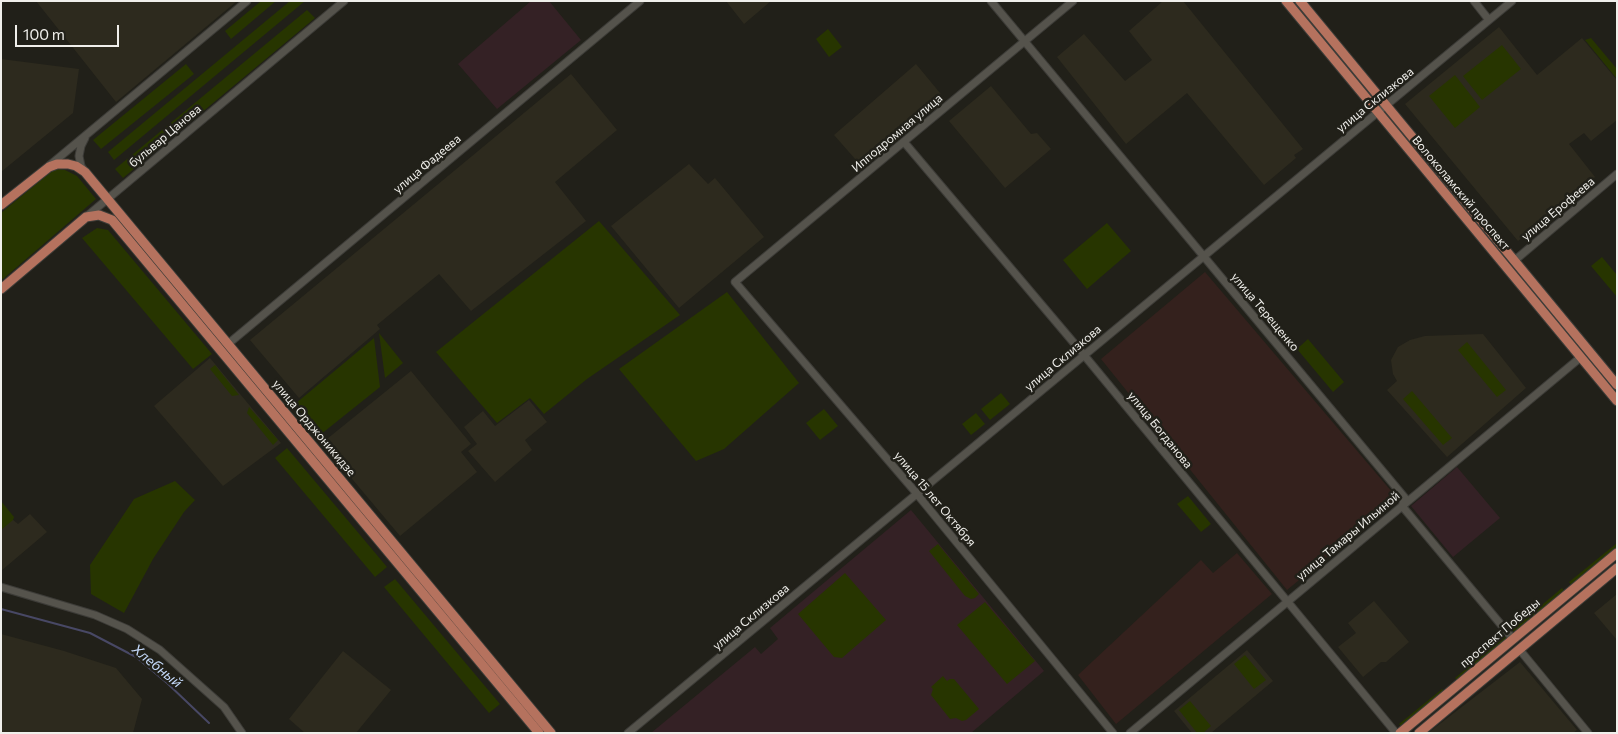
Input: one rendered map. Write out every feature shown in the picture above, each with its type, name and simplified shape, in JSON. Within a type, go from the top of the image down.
[{"type":"main road","name":"Волоколамский проспект","points":[[1286,1],[1617,400]]},
{"type":"main road","name":"Волоколамский проспект","points":[[1300,1],[1617,385]]},
{"type":"main road","points":[[1,205],[46,169],[55,165],[66,164],[76,166],[85,172]]},
{"type":"main road","name":"улица Орджоникидзе","points":[[85,172],[551,733]]},
{"type":"main road","name":"улица Орджоникидзе","points":[[86,217],[99,215],[112,220],[539,733]]},
{"type":"main road","name":"бульвар Цанова","points":[[2,288],[86,217]]},
{"type":"main road","points":[[299,444],[306,447],[313,446]]},
{"type":"main road","name":"проспект Победы","points":[[1398,733],[1617,553]]},
{"type":"main road","name":"проспект Победы","points":[[1418,733],[1617,568]]},
{"type":"street","points":[[46,169],[247,1]]},
{"type":"street","name":"бульвар Цанова","points":[[86,217],[344,1]]},
{"type":"street","name":"улица Фадеева","points":[[228,344],[640,1]]},
{"type":"street","name":"улица Терещенко","points":[[991,1],[1405,498],[1402,506],[1513,639]]},
{"type":"street","name":"Ипподромная улица","points":[[735,282],[1073,1]]},
{"type":"street","points":[[1474,1],[1490,20]]},
{"type":"street","name":"улица Склизкова","points":[[628,733],[1512,1]]},
{"type":"street","points":[[85,172],[80,163],[80,151],[82,142],[90,132]]},
{"type":"street","name":"улица Богданова","points":[[904,142],[1084,355],[1287,602],[1398,733]]},
{"type":"street","name":"улица Ерофеева","points":[[1514,261],[1617,174]]},
{"type":"street","name":"улица 15 лет Октября","points":[[735,282],[916,494],[1114,733]]},
{"type":"street","name":"улица Тамары Ильиной","points":[[1130,733],[1581,357]]},
{"type":"street","points":[[1,587],[95,615],[127,629],[160,650],[224,707],[242,733]]},
{"type":"street","points":[[1519,649],[1588,733]]},
{"type":"shaded area","points":[[36,1],[237,1],[116,102]]},
{"type":"shaded area","points":[[531,1],[549,1],[581,40],[497,109],[458,64]]},
{"type":"shaded area","points":[[726,1],[771,1],[744,24]]},
{"type":"shaded area","points":[[1163,1],[1183,1],[1303,149],[1294,155],[1296,158],[1264,185],[1187,93],[1126,144],[1057,57],[1084,34],[1125,81],[1152,60],[1129,31]]},
{"type":"shaded area","points":[[1499,27],[1537,75],[1582,38],[1617,80],[1617,120],[1591,141],[1584,133],[1569,144],[1595,177],[1518,241],[1405,104]]},
{"type":"shaded area","points":[[1,59],[79,69],[73,113],[1,172]]},
{"type":"shaded area","points":[[916,64],[945,99],[863,168],[834,135]]},
{"type":"shaded area","points":[[571,74],[617,130],[555,182],[586,221],[471,311],[439,274],[377,325],[380,329],[299,398],[250,340]]},
{"type":"shaded area","points":[[991,86],[1031,134],[1037,133],[1051,149],[1005,188],[949,121]]},
{"type":"shaded area","points":[[689,164],[708,184],[715,178],[764,237],[679,308],[611,226]]},
{"type":"shaded area","points":[[1205,272],[1398,499],[1287,590],[1101,359]]},
{"type":"shaded area","points":[[1483,334],[1526,388],[1447,457],[1387,390],[1397,381],[1393,374],[1391,360],[1398,347],[1410,340],[1425,336]]},
{"type":"shaded area","points":[[210,358],[281,443],[223,486],[154,406]]},
{"type":"shaded area","points":[[411,371],[471,444],[461,452],[477,472],[400,536],[322,443]]},
{"type":"shaded area","points":[[529,400],[547,422],[525,440],[532,450],[495,482],[468,451],[477,444],[464,427],[483,411],[495,426]]},
{"type":"shaded area","points":[[1457,467],[1500,518],[1453,557],[1411,506]]},
{"type":"shaded area","points":[[911,510],[1044,671],[971,733],[651,733],[755,647],[761,654],[778,639],[770,628]]},
{"type":"shaded area","points":[[30,514],[47,532],[1,571],[1,528],[12,519],[18,524]]},
{"type":"shaded area","points":[[1237,553],[1272,594],[1116,724],[1078,675],[1201,560],[1213,573]]},
{"type":"shaded area","points":[[1617,594],[1617,640],[1594,613]]},
{"type":"shaded area","points":[[1374,601],[1409,642],[1386,662],[1381,662],[1363,677],[1338,647],[1356,633],[1348,623]]},
{"type":"shaded area","points":[[1,634],[64,651],[116,668],[142,699],[133,733],[1,733]]},
{"type":"shaded area","points":[[1247,650],[1273,681],[1211,733],[1192,733],[1174,711]]},
{"type":"shaded area","points":[[343,651],[391,690],[356,733],[305,733],[289,719]]},
{"type":"shaded area","points":[[1520,662],[1577,730],[1573,733],[1428,733]]},
{"type":"green space","points":[[261,1],[276,1],[231,39],[225,31]]},
{"type":"green space","points":[[290,1],[305,1],[114,160],[108,152]]},
{"type":"green space","points":[[307,10],[315,18],[123,178],[115,169]]},
{"type":"green space","points":[[828,29],[842,47],[829,57],[816,39]]},
{"type":"green space","points":[[1591,38],[1617,69],[1617,79],[1585,40]]},
{"type":"green space","points":[[1502,45],[1521,69],[1482,100],[1463,76]]},
{"type":"green space","points":[[186,64],[194,74],[101,149],[93,140]]},
{"type":"green space","points":[[1455,75],[1480,107],[1455,128],[1429,96]]},
{"type":"green space","points":[[58,169],[77,176],[96,199],[1,279],[1,213],[52,171]]},
{"type":"green space","points":[[599,221],[680,315],[587,379],[544,414],[530,398],[497,423],[436,352]]},
{"type":"green space","points":[[1107,223],[1131,251],[1087,289],[1063,260]]},
{"type":"green space","points":[[97,228],[108,230],[212,354],[193,369],[82,238]]},
{"type":"green space","points":[[1602,257],[1617,275],[1617,297],[1591,266]]},
{"type":"green space","points":[[727,292],[799,383],[724,449],[696,461],[619,369]]},
{"type":"green space","points":[[379,333],[403,363],[385,378]]},
{"type":"green space","points":[[374,338],[380,387],[320,435],[295,404]]},
{"type":"green space","points":[[1308,339],[1344,382],[1333,392],[1297,349]]},
{"type":"green space","points":[[1467,342],[1506,390],[1497,397],[1458,350]]},
{"type":"green space","points":[[215,365],[239,395],[232,396],[210,369]]},
{"type":"green space","points":[[1412,391],[1452,438],[1443,445],[1403,399]]},
{"type":"green space","points":[[1001,393],[1010,404],[990,420],[981,409]]},
{"type":"green space","points":[[249,407],[278,440],[273,445],[247,413]]},
{"type":"green space","points":[[824,409],[838,426],[820,440],[806,423]]},
{"type":"green space","points":[[976,413],[985,424],[971,435],[962,424]]},
{"type":"green space","points":[[287,448],[387,567],[375,577],[275,458]]},
{"type":"green space","points":[[175,481],[195,500],[184,512],[153,559],[124,613],[91,594],[90,565],[134,499]]},
{"type":"green space","points":[[1188,496],[1211,524],[1201,532],[1177,504]]},
{"type":"green space","points":[[1,501],[14,517],[1,530]]},
{"type":"green space","points":[[1617,543],[1617,549],[1572,586],[1569,582]]},
{"type":"green space","points":[[938,544],[979,594],[975,598],[971,599],[965,596],[929,551]]},
{"type":"green space","points":[[845,573],[886,620],[842,658],[834,657],[798,614]]},
{"type":"green space","points":[[395,579],[500,704],[489,713],[384,587]]},
{"type":"green space","points":[[1562,588],[1565,592],[1515,633],[1512,630]]},
{"type":"green space","points":[[985,602],[1035,661],[1007,684],[957,625]]},
{"type":"green space","points":[[1505,636],[1508,640],[1458,681],[1455,678]]},
{"type":"green space","points":[[1245,655],[1266,680],[1254,689],[1234,664]]},
{"type":"green space","points":[[943,676],[947,681],[954,679],[979,709],[966,720],[950,719],[931,695],[933,689],[931,687]]},
{"type":"green space","points":[[1442,689],[1445,692],[1402,728],[1399,724]]},
{"type":"green space","points":[[1190,701],[1211,726],[1203,733],[1197,733],[1179,710]]},
{"type":"waterway","name":"Хлебный","points":[[1,609],[90,633],[136,657],[167,683],[209,723]]}]
